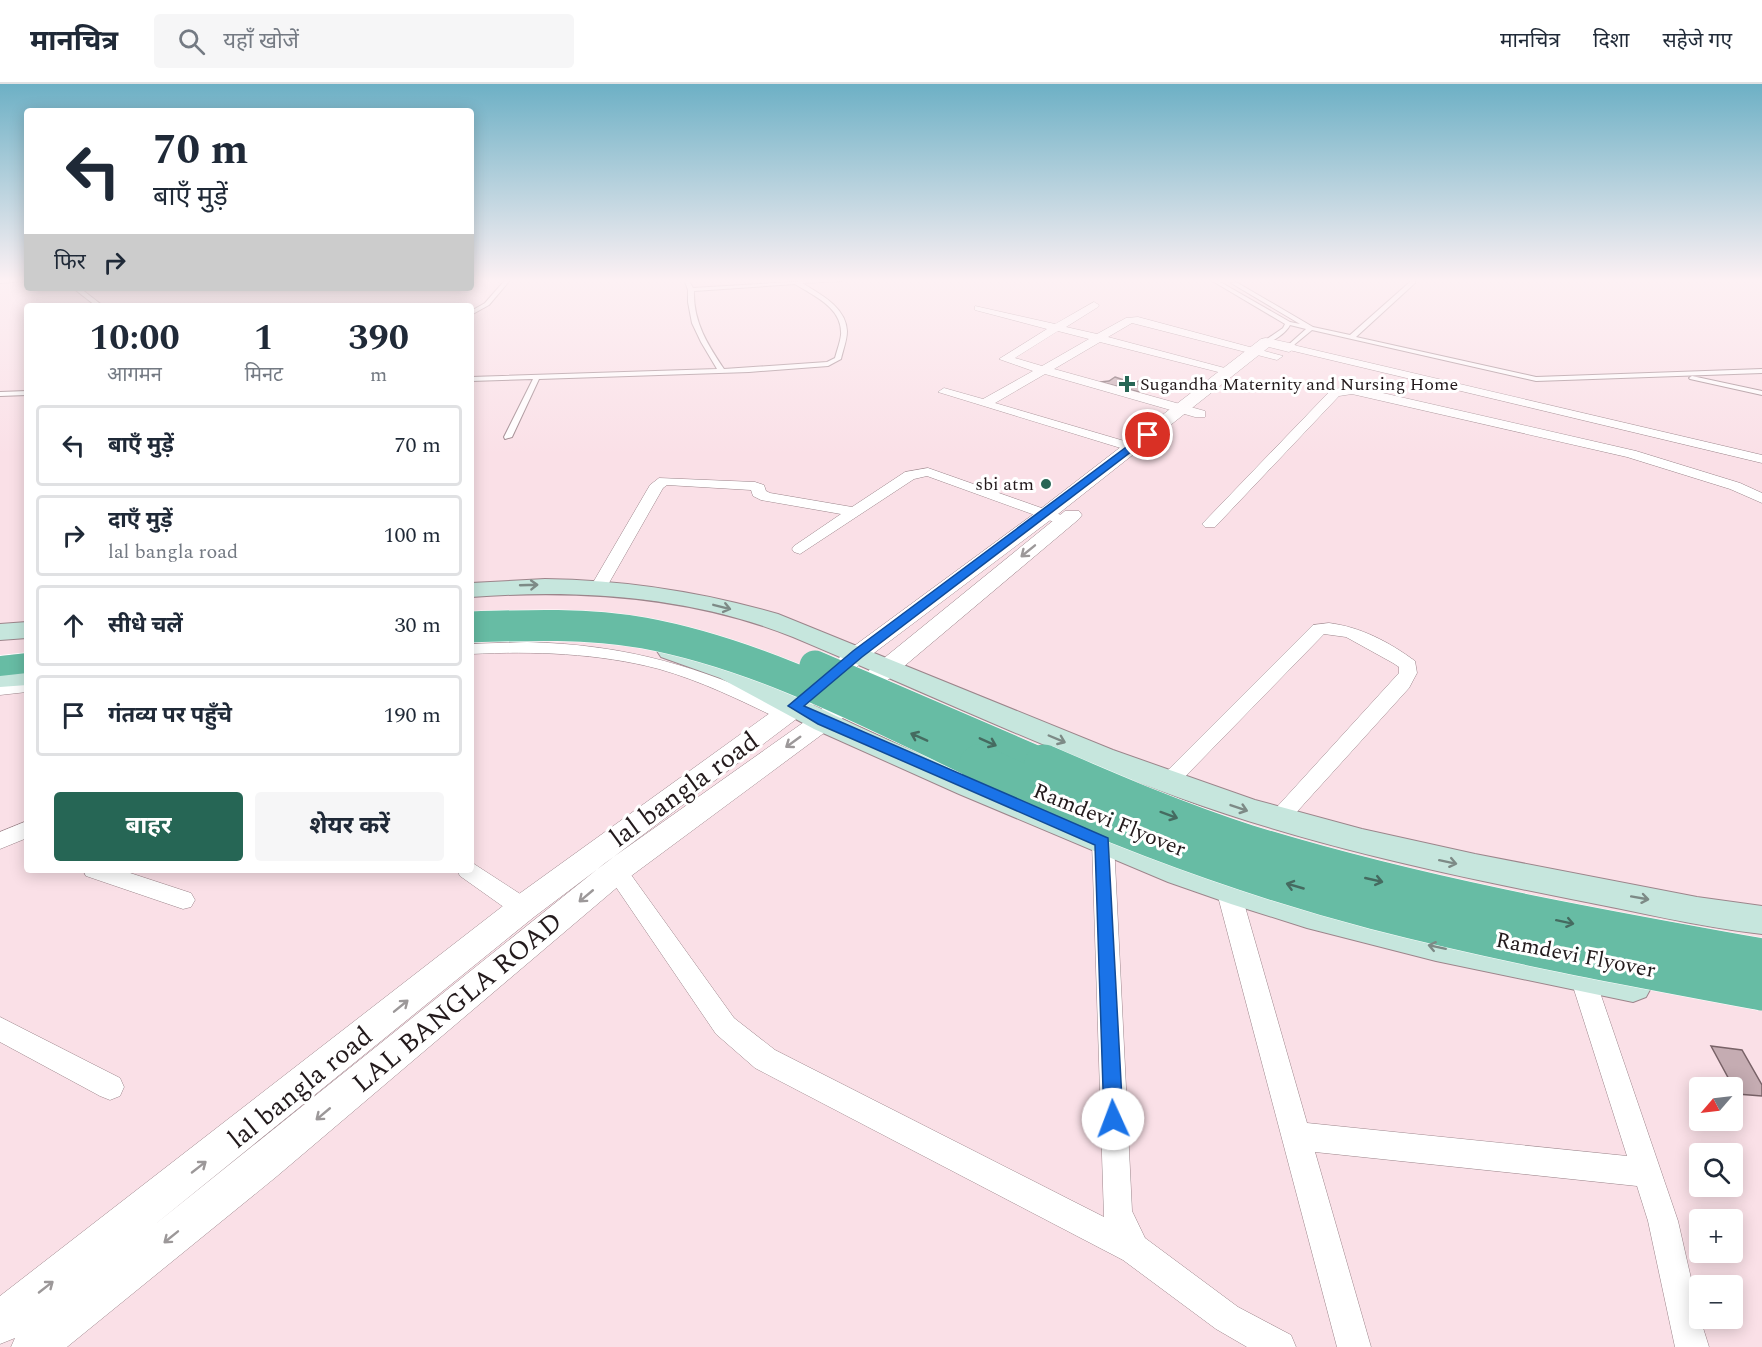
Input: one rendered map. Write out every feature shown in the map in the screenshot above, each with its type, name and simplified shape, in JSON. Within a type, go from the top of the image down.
[{"type":"highway","name":"Ramdevi Flyover","points":[[474,611],[562,608],[605,610],[670,618],[706,627],[824,669],[1100,790],[1245,843],[1360,877],[1456,899],[1762,958]]},
{"type":"highway","name":"Ramdevi Flyover","points":[[474,627],[570,626],[641,633],[700,647],[802,685],[1125,828],[1249,873],[1375,909],[1501,940],[1762,991]]},
{"type":"highway","points":[[0,647],[24,645]]},
{"type":"highway","points":[[0,666],[24,663]]},
{"type":"main road","points":[[474,591],[529,584],[599,586],[655,593],[762,617],[872,660],[1068,744],[1168,782],[1277,819],[1448,863],[1762,920]]},
{"type":"main road","points":[[0,632],[24,630]]},
{"type":"main road","points":[[474,636],[525,633],[616,640],[674,652],[722,670],[801,714],[1102,842],[1228,889],[1416,943],[1762,1010]]},
{"type":"main road","points":[[0,678],[24,676]]},
{"type":"street","points":[[1037,338],[1004,358],[1200,414]]},
{"type":"street","points":[[984,404],[1100,338],[1230,371]]},
{"type":"street","points":[[1221,338],[1762,459]]},
{"type":"street","points":[[1141,450],[1180,409],[1230,371],[1272,349]]},
{"type":"street","points":[[872,660],[958,579],[1046,514],[1085,494],[1141,450],[1200,414],[1272,349]]},
{"type":"street","points":[[1210,524],[1335,393],[1352,390],[1631,454],[1725,483],[1762,499]]},
{"type":"street","points":[[944,392],[1141,450]]},
{"type":"street","points":[[801,549],[910,476],[928,472],[1065,521]]},
{"type":"street","points":[[599,586],[661,482],[755,486],[759,488],[758,493],[766,497],[855,512]]},
{"type":"street","points":[[872,660],[980,590],[1065,521],[1085,494]]},
{"type":"street","points":[[958,579],[980,590]]},
{"type":"street","points":[[1168,782],[1319,629],[1327,627],[1343,630],[1396,655],[1408,665],[1408,673],[1402,684],[1277,819]]},
{"type":"street","points":[[474,649],[545,648],[635,657],[693,674],[801,714]]},
{"type":"street","name":"LAL BANGLA ROAD","points":[[33,1347],[263,1164],[801,714],[872,660]]},
{"type":"street","points":[[0,689],[24,686]]},
{"type":"street","name":"lal bangla road","points":[[0,1323],[523,908],[801,714]]},
{"type":"street","points":[[0,842],[24,830]]},
{"type":"street","points":[[1102,842],[1117,1212],[1134,1249]]},
{"type":"street","points":[[616,871],[725,1026],[765,1059],[1134,1249],[1227,1318],[1279,1347]]},
{"type":"street","points":[[103,873],[183,900]]},
{"type":"street","points":[[472,873],[523,908]]},
{"type":"street","points":[[1228,889],[1354,1347]]},
{"type":"street","points":[[1583,977],[1663,1221],[1692,1347]]},
{"type":"street","points":[[0,1029],[110,1087]]},
{"type":"street","points":[[1295,1136],[1647,1173]]},
{"type":"lane","points":[[701,338],[722,371]]},
{"type":"lane","points":[[474,379],[816,366],[838,359],[843,338]]},
{"type":"lane","points":[[1272,349],[1279,338]]},
{"type":"lane","points":[[1272,349],[1293,338]]},
{"type":"lane","points":[[1351,338],[1536,379],[1762,371]]},
{"type":"lane","points":[[1674,374],[1762,393]]},
{"type":"lane","points":[[508,437],[537,377]]},
{"type":"lane","points":[[0,394],[24,393]]},
{"type":"building","points":[[1115,377],[1133,383],[1142,380],[1152,383],[1139,392],[1100,382],[1109,381]]},
{"type":"building","points":[[1711,1046],[1742,1050],[1762,1085],[1762,1096],[1743,1094],[1743,1077],[1728,1077]]},
{"type":"place","name":"Sugandha Maternity and Nursing Home","points":[[1127,384]]},
{"type":"place","name":"sbi atm","points":[[1046,484]]},
{"type":"route","points":[[1113,1119],[1102,842],[823,721],[795,706],[858,654],[1148,435]]}]
